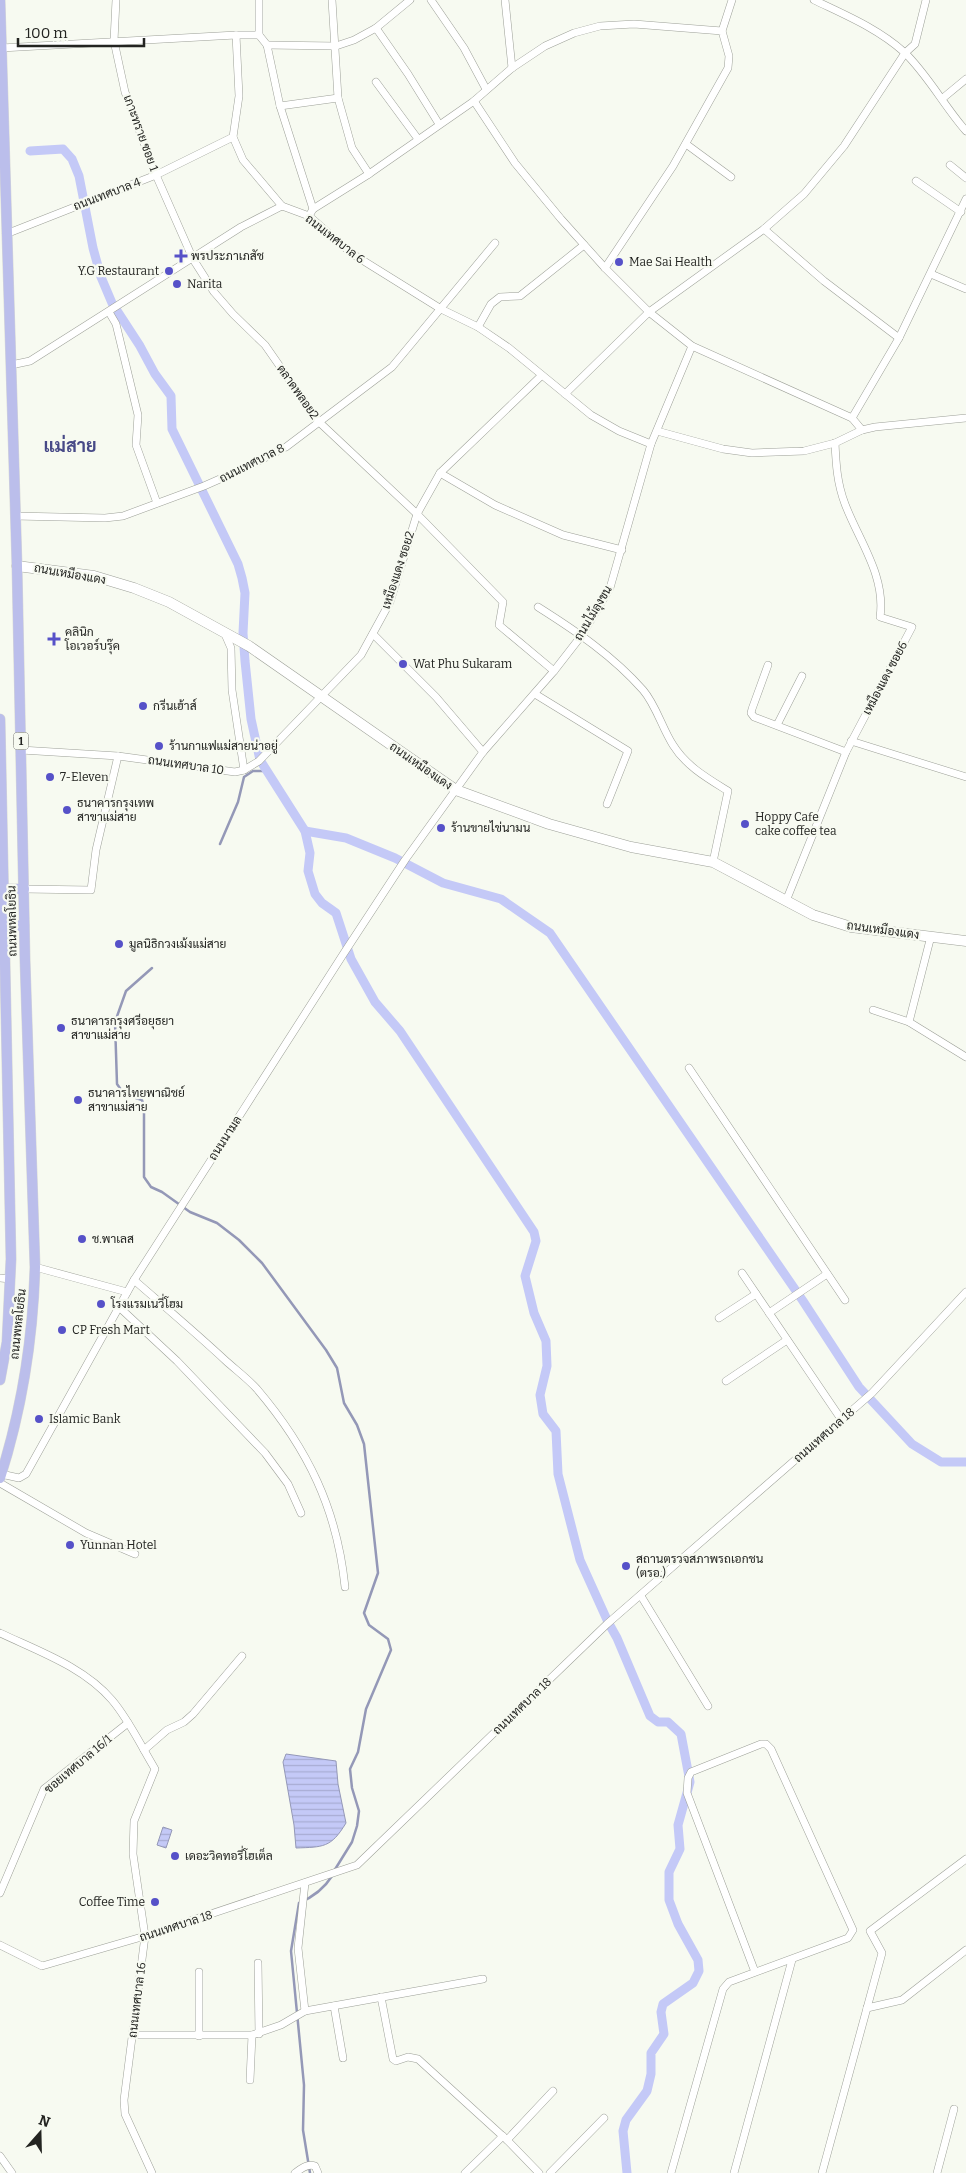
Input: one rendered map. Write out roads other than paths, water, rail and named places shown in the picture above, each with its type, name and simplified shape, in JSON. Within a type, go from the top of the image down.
[{"type":"main road","name":"ถนนพหลโยธิน","points":[[0,0],[6,234],[4,254],[11,365],[24,926],[35,1267],[34,1310],[24,1382],[0,1478]]},
{"type":"main road","name":"ถนนพหลโยธิน","points":[[0,720],[4,889],[2,925],[7,1342],[0,1380]]},
{"type":"main road","points":[[4,889],[24,889]]},
{"type":"main road","points":[[2,925],[24,926]]},
{"type":"street","name":"เกาะทราย ซอย 1","points":[[116,0],[114,41],[125,92],[156,176],[193,259]]},
{"type":"street","points":[[259,0],[259,35],[267,45],[280,106],[311,212],[474,101],[512,68],[546,46],[574,33],[600,26],[634,24],[722,31]]},
{"type":"street","points":[[332,0],[338,98],[352,148],[369,174]]},
{"type":"street","points":[[267,45],[336,46],[354,40],[376,28],[410,0]]},
{"type":"street","points":[[431,0],[464,48],[486,89]]},
{"type":"street","points":[[505,0],[512,68]]},
{"type":"street","points":[[605,268],[686,144],[728,68],[729,56],[722,31],[732,0]]},
{"type":"street","points":[[814,0],[879,32],[905,53],[943,98],[966,131]]},
{"type":"street","points":[[565,394],[649,312],[764,229],[804,194],[844,146],[905,53],[915,44],[926,0]]},
{"type":"street","points":[[376,28],[408,74],[439,124]]},
{"type":"street","points":[[11,365],[30,361],[241,227],[282,206],[244,160],[233,137],[238,96],[236,35]]},
{"type":"street","points":[[1,48],[259,35]]},
{"type":"street","points":[[943,98],[966,79]]},
{"type":"street","points":[[376,82],[418,139]]},
{"type":"street","points":[[280,106],[338,98]]},
{"type":"street","points":[[474,101],[515,163],[584,245],[649,312],[692,346],[852,418],[862,430]]},
{"type":"street","name":"ถนนเทศบาล 4","points":[[6,234],[156,176],[233,137]]},
{"type":"street","points":[[686,144],[731,177]]},
{"type":"street","points":[[950,166],[966,178]]},
{"type":"street","points":[[916,181],[961,212]]},
{"type":"street","points":[[852,418],[899,338],[966,200]]},
{"type":"street","name":"ถนนเทศบาล 6","points":[[282,206],[311,212],[351,253],[442,309],[478,327],[509,348],[591,415],[651,444]]},
{"type":"street","points":[[764,229],[824,280],[899,338]]},
{"type":"street","name":"ถนนเทศบาล 8","points":[[15,516],[105,518],[122,516],[204,486],[286,447],[392,367],[495,243]]},
{"type":"street","points":[[478,327],[491,304],[500,297],[520,296],[584,245]]},
{"type":"street","name":"ตลาดพลอย2","points":[[193,259],[214,292],[233,314],[265,345],[318,421],[417,514],[503,602],[499,625],[554,671]]},
{"type":"street","points":[[931,274],[966,289]]},
{"type":"street","points":[[109,312],[116,324],[138,415],[136,445],[157,503]]},
{"type":"street","name":"ถนนไม้ลุงขน","points":[[456,790],[483,752],[535,694],[582,635],[610,588],[651,444],[692,346]]},
{"type":"street","name":"เหมืองแดง ซอย2","points":[[322,697],[361,655],[390,602],[417,514],[440,473],[541,376]]},
{"type":"street","points":[[656,431],[723,449],[752,453],[804,451],[836,443],[862,430],[897,423],[966,418]]},
{"type":"street","name":"เหมืองแดง ซอย6","points":[[786,900],[851,741],[912,627],[880,617],[882,601],[880,584],[845,504],[836,474],[836,443]]},
{"type":"street","points":[[440,473],[495,505],[563,535],[622,550]]},
{"type":"street","name":"ถนนเหมืองแดง","points":[[17,566],[94,576],[134,588],[169,602],[249,646],[456,790],[549,824],[631,847],[712,862],[813,915],[850,927],[966,941]]},
{"type":"street","points":[[538,607],[582,635],[616,663],[645,692],[673,745],[693,769],[728,791],[712,862]]},
{"type":"street","points":[[227,634],[231,648],[232,690],[247,768],[259,761],[322,697]]},
{"type":"street","points":[[373,634],[436,697],[483,752]]},
{"type":"street","points":[[768,665],[751,713],[754,717],[846,752]]},
{"type":"street","points":[[777,726],[802,676]]},
{"type":"street","points":[[535,694],[628,751],[607,804]]},
{"type":"street","points":[[851,741],[966,777]]},
{"type":"street","name":"ถนนเทศบาล 10","points":[[21,750],[118,756],[235,772],[247,768]]},
{"type":"street","points":[[24,889],[91,890],[96,850],[118,756]]},
{"type":"street","name":"ถนนนามล","points":[[0,1478],[19,1478],[26,1474],[134,1280],[353,939],[403,863],[456,790]]},
{"type":"street","points":[[909,1022],[931,936]]},
{"type":"street","points":[[873,1010],[909,1022],[966,1057]]},
{"type":"street","points":[[689,1068],[844,1300]]},
{"type":"street","points":[[35,1267],[127,1292]]},
{"type":"street","points":[[742,1273],[841,1420]]},
{"type":"street","points":[[769,1313],[827,1274]]},
{"type":"street","points":[[134,1280],[256,1388],[298,1444],[313,1470],[332,1517],[342,1553],[345,1588]]},
{"type":"street","name":"ถนนเทศบาล 18","points":[[0,1945],[42,1966],[145,1936],[357,1865],[607,1624],[872,1393],[966,1292]]},
{"type":"street","points":[[720,1318],[756,1294]]},
{"type":"street","points":[[119,1307],[177,1361],[265,1453],[288,1484],[301,1513]]},
{"type":"street","points":[[726,1382],[787,1340]]},
{"type":"street","points":[[0,1478],[86,1533],[135,1554]]},
{"type":"street","points":[[641,1596],[708,1706]]},
{"type":"street","name":"ถนนเทศบาล 16","points":[[0,1633],[75,1669],[112,1699],[155,1769],[134,1821],[133,1854],[145,1936],[124,2100],[125,2114],[152,2173]]},
{"type":"street","points":[[144,1750],[167,1730],[184,1722],[242,1656]]},
{"type":"street","name":"ซอยเทศบาล 16/1","points":[[0,1893],[44,1789],[128,1723]]},
{"type":"street","points":[[671,2173],[723,1989],[729,1982],[848,1938],[853,1930],[770,1748],[766,1744],[761,1744],[691,1772],[688,1778],[687,1793],[754,1972]]},
{"type":"street","points":[[822,2173],[882,1953],[870,1931],[966,1859]]},
{"type":"street","points":[[304,2012],[298,1948],[305,1883]]},
{"type":"street","points":[[867,2008],[902,2000],[966,1950]]},
{"type":"street","points":[[734,2173],[792,1960]]},
{"type":"street","points":[[250,2080],[255,2034],[258,1963]]},
{"type":"street","points":[[198,2036],[199,1972]]},
{"type":"street","points":[[133,2035],[198,2036],[255,2034],[304,2012],[483,1978]]},
{"type":"street","points":[[381,1997],[393,2059],[396,2061],[408,2056],[418,2059],[505,2138],[539,2173]]},
{"type":"street","points":[[334,2006],[343,2058]]},
{"type":"street","points":[[465,2173],[505,2138],[553,2091]]},
{"type":"street","points":[[937,2173],[954,2109]]},
{"type":"street","points":[[550,2173],[604,2118]]},
{"type":"street","points":[[0,2156],[12,2173]]},
{"type":"street","points":[[295,2173],[308,2166],[315,2166],[318,2173]]},
{"type":"water","points":[[286,1754],[336,1761],[338,1784],[346,1823],[331,1842],[320,1846],[296,1848],[283,1762]]},
{"type":"water","points":[[163,1827],[172,1830],[166,1848],[157,1845]]},
{"type":"waterway","points":[[30,151],[63,149],[72,159],[79,176],[93,248],[101,277],[112,303],[140,346],[155,374],[171,396],[172,429],[238,564],[245,593],[243,633],[251,719],[260,760],[305,831],[310,853],[308,871],[315,894],[322,903],[336,913],[351,959],[375,1002],[400,1031],[534,1232],[536,1241],[525,1276],[534,1313],[546,1341],[547,1366],[540,1395],[543,1414],[556,1431],[558,1474],[580,1560],[617,1638],[650,1716],[658,1722],[668,1722],[681,1734],[690,1782],[678,1825],[680,1849],[669,1872],[669,1900],[678,1924],[698,1960],[699,1971],[693,1983],[663,2004],[661,2012],[664,2034],[651,2053],[651,2074],[647,2091],[626,2120],[623,2131],[627,2173]]},
{"type":"waterway","points":[[220,844],[238,802],[244,777],[253,771],[267,771]]},
{"type":"waterway","points":[[305,831],[346,838],[395,858],[443,883],[501,899],[550,933],[803,1301],[859,1387],[912,1444],[941,1462],[966,1462]]},
{"type":"waterway","points":[[152,968],[126,991],[115,1022],[117,1084],[124,1094],[142,1100],[144,1107],[144,1177],[151,1187],[162,1192],[190,1212],[217,1223],[239,1240],[262,1263],[326,1350],[337,1368],[344,1403],[357,1425],[364,1444],[378,1573],[364,1613],[369,1625],[388,1639],[391,1650],[366,1709],[358,1752],[350,1769],[352,1788],[359,1811],[357,1826],[352,1842],[334,1871]]},
{"type":"waterway","points":[[310,2173],[303,2130],[304,2085],[291,1951],[299,1903],[318,1892],[332,1876]]},
{"type":"place","name":"พรประภาเภสัช","points":[[181,256]]},
{"type":"place","name":"Mae Sai Health","points":[[619,262]]},
{"type":"place","name":"Y.G Restaurant","points":[[169,271]]},
{"type":"place","name":"Narita","points":[[177,284]]},
{"type":"place","name":"คลินิก โอเวอร์บรุ๊ค","points":[[54,639]]},
{"type":"place","name":"Wat Phu Sukaram","points":[[403,664]]},
{"type":"place","name":"กรีนเฮ้าส์","points":[[143,706]]},
{"type":"place","name":"ร้านกาแฟแม่สายน่าอยู่","points":[[159,746]]},
{"type":"place","name":"7-Eleven","points":[[50,777]]},
{"type":"place","name":"ธนาคารกรุงเทพ สาขาแม่สาย","points":[[67,810]]},
{"type":"place","name":"Hoppy Cafe cake coffee tea","points":[[745,824]]},
{"type":"place","name":"ร้านขายไข่นามน","points":[[441,828]]},
{"type":"place","name":"มูลนิธิกวงเม้งแม่สาย","points":[[119,944]]},
{"type":"place","name":"ธนาคารกรุงศรีอยุธยา สาขาแม่สาย","points":[[61,1028]]},
{"type":"place","name":"ธนาคารไทยพาณิชย์ สาขาแม่สาย","points":[[78,1100]]},
{"type":"place","name":"ช.พาเลส","points":[[82,1239]]},
{"type":"place","name":"โรงแรมเนวี่โฮม","points":[[101,1304]]},
{"type":"place","name":"CP Fresh Mart","points":[[62,1330]]},
{"type":"place","name":"Islamic Bank","points":[[39,1419]]},
{"type":"place","name":"Yunnan Hotel","points":[[70,1545]]},
{"type":"place","name":"สถานตรวจสภาพรถเอกชน (ตรอ.)","points":[[626,1566]]},
{"type":"place","name":"เดอะวิคทอรี่โฮเต็ล","points":[[175,1856]]},
{"type":"place","name":"Coffee Time","points":[[155,1902]]},
{"type":"district","name":"แม่สาย","points":[[70,446]]}]
